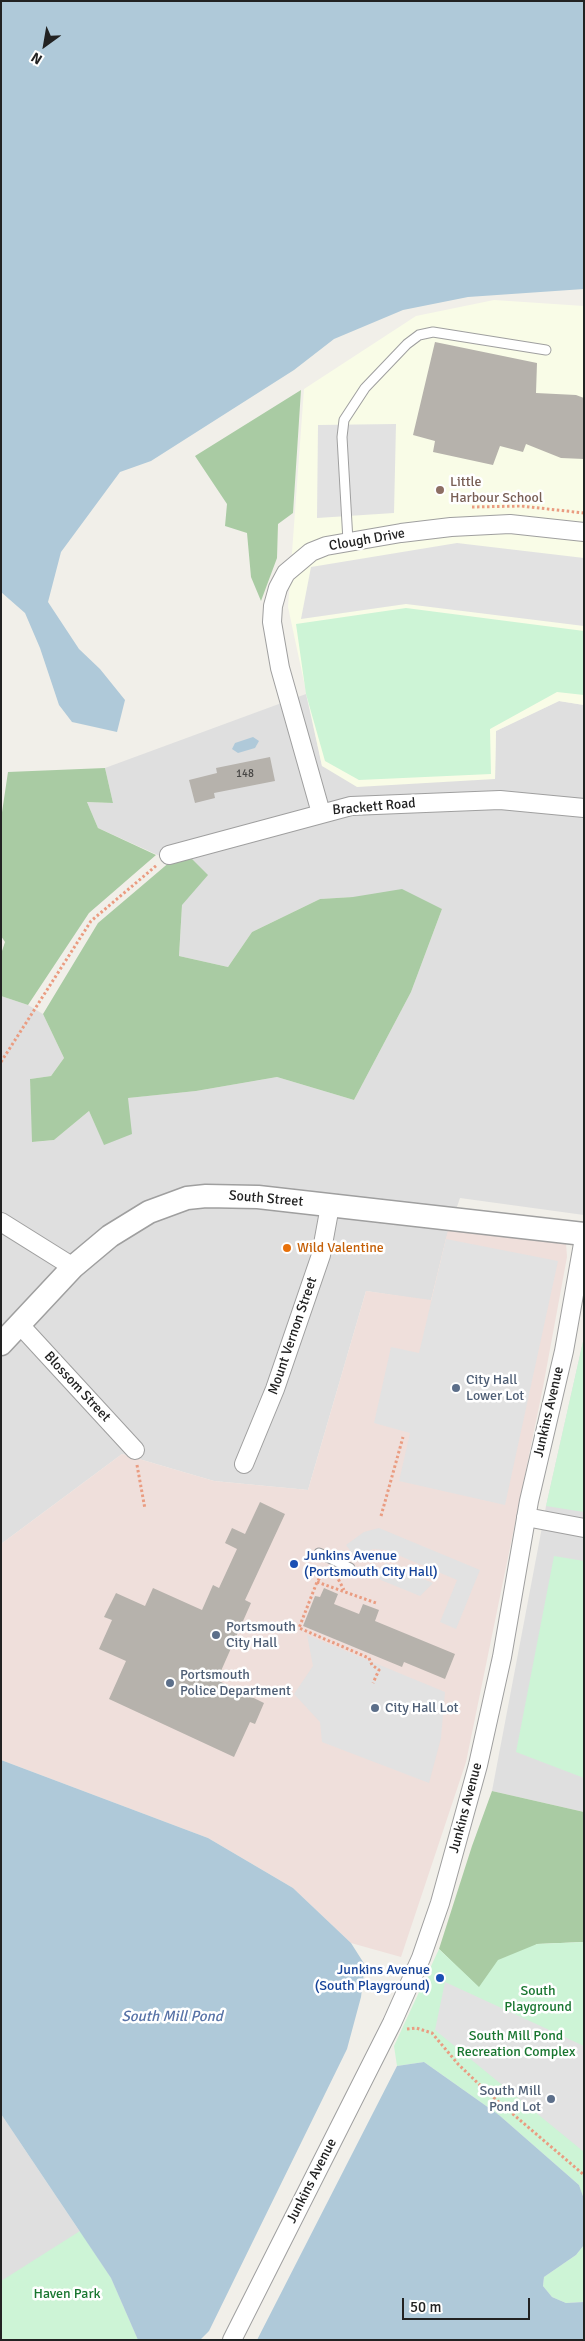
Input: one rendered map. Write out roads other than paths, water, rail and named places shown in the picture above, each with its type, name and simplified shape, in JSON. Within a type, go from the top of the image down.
[{"type":"street","name":"Clough Drive","points":[[321,813],[280,668],[272,622],[273,606],[278,588],[286,574],[311,552],[326,546],[401,533],[480,525],[532,525],[584,532]]},
{"type":"street","name":"Brackett Road","points":[[170,855],[350,806],[500,800],[584,808]]},
{"type":"street","name":"South Street","points":[[1,1344],[73,1267],[129,1223],[148,1212],[187,1198],[229,1195],[584,1236]]},
{"type":"street","name":"Mount Vernon Street","points":[[244,1464],[275,1389],[321,1255],[330,1206]]},
{"type":"street","points":[[1,1222],[73,1267]]},
{"type":"street","name":"Junkins Avenue","points":[[232,2340],[392,2023],[422,1958],[450,1871],[478,1765],[502,1657],[526,1517],[564,1350],[584,1236]]},
{"type":"street","name":"Blossom Street","points":[[20,1325],[136,1454]]},
{"type":"street","points":[[526,1517],[584,1528]]},
{"type":"lane","points":[[348,542],[342,438],[344,420],[364,388],[402,349],[419,335],[433,332],[546,350]]},
{"type":"lane","points":[[319,1553],[350,1568]]},
{"type":"water","points":[[1,1],[584,1],[584,289],[468,297],[403,310],[334,339],[294,370],[151,461],[120,472],[61,552],[48,602],[79,649],[100,669],[125,700],[117,732],[72,722],[59,705],[40,648],[25,613],[1,592]]},
{"type":"water","points":[[253,737],[259,741],[255,748],[238,753],[232,749],[235,743]]},
{"type":"water","name":"South Mill Pond","points":[[1,1760],[208,1838],[293,1888],[351,1943],[365,1965],[361,1997],[347,2049],[209,2331],[200,2340],[138,2340],[111,2278],[1,2114]]},
{"type":"water","points":[[424,2062],[499,2115],[579,2185],[584,2199],[584,2245],[576,2255],[544,2277],[543,2286],[552,2297],[566,2303],[584,2302],[584,2340],[257,2340],[397,2066]]},
{"type":"place","name":"Little Harbour School","points":[[440,490]]},
{"type":"place","name":"Wild Valentine","points":[[287,1248]]},
{"type":"place","name":"City Hall Lower Lot","points":[[456,1388]]},
{"type":"place","name":"Junkins Avenue (Portsmouth City Hall)","points":[[294,1564]]},
{"type":"place","name":"Portsmouth City Hall","points":[[216,1635]]},
{"type":"place","name":"Portsmouth Police Department","points":[[170,1683]]},
{"type":"place","name":"City Hall Lot","points":[[375,1708]]},
{"type":"place","name":"Junkins Avenue (South Playground)","points":[[440,1978]]},
{"type":"place","name":"South Mill Pond Lot","points":[[551,2099]]},
{"type":"park label","name":"South Playground","points":[[538,1999]]},
{"type":"park label","name":"South Mill Pond Recreation Complex","points":[[516,2044]]},
{"type":"park label","name":"Haven Park","points":[[67,2294]]}]
